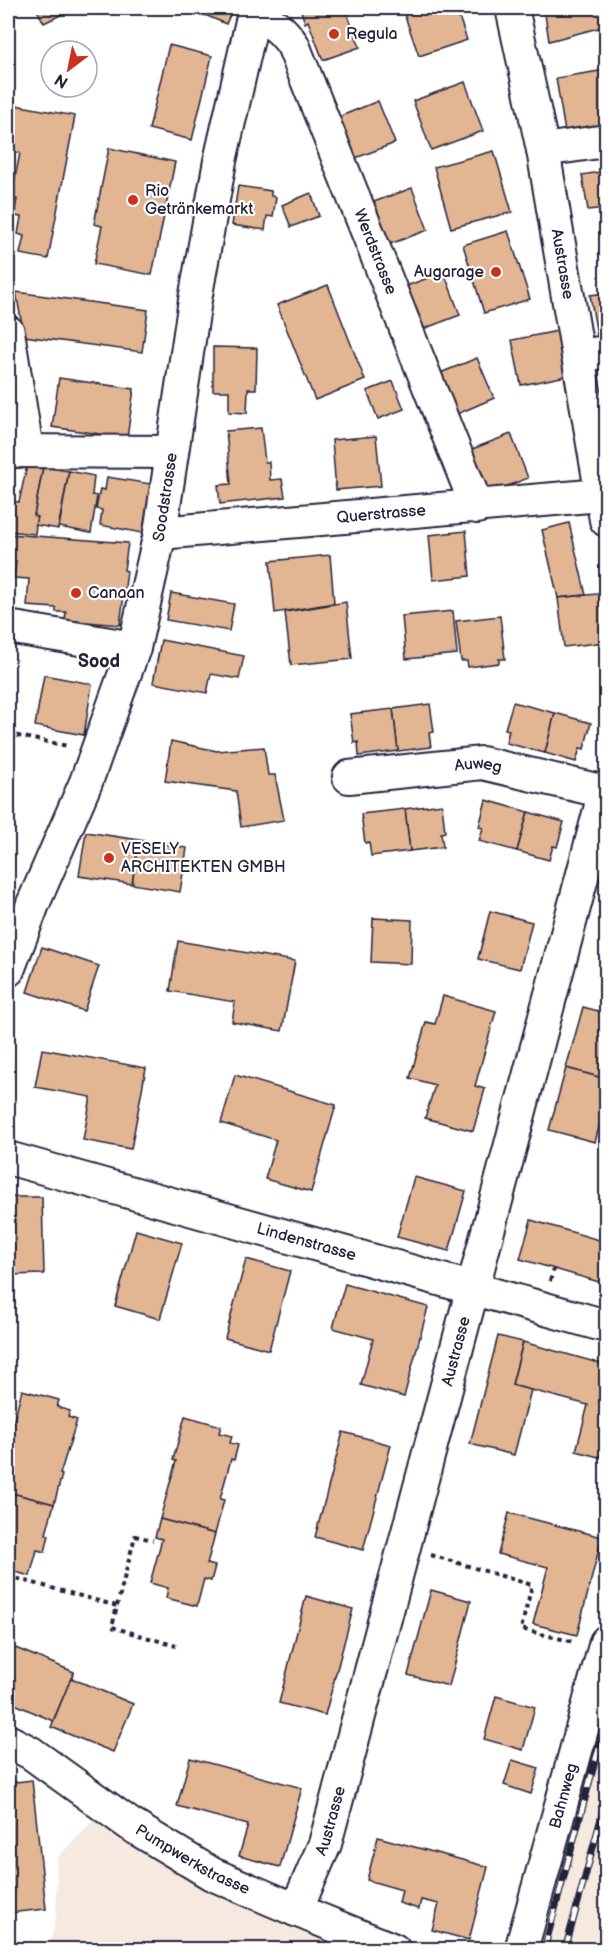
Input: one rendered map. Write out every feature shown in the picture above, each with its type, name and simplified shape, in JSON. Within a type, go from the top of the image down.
[{"type":"street","name":"Austrasse","points":[[513,8],[543,150],[592,354],[604,508]]},
{"type":"street","name":"Soodstrasse","points":[[8,970],[33,904],[86,782],[134,648],[160,533],[195,300],[220,161],[254,11]]},
{"type":"street","name":"Werdstrasse","points":[[254,11],[282,29],[293,45],[477,507]]},
{"type":"street","points":[[543,150],[606,141]]},
{"type":"street","points":[[8,332],[17,450],[172,452]]},
{"type":"street","name":"Querstrasse","points":[[160,533],[477,507],[604,508]]},
{"type":"street","points":[[8,627],[134,648]]},
{"type":"street","name":"Auweg","points":[[349,777],[482,763],[606,790]]},
{"type":"street","name":"Austrasse","points":[[296,1910],[325,1845],[606,790]]},
{"type":"street","name":"Lindenstrasse","points":[[8,1158],[606,1326]]},
{"type":"street","name":"Bahnweg","points":[[521,1950],[605,1646]]},
{"type":"street","name":"Pumpwerkstrasse","points":[[8,1742],[31,1753],[131,1825],[212,1874],[394,1950]]},
{"type":"path","points":[[8,734],[72,746]]},
{"type":"path","points":[[153,1540],[135,1536],[111,1627],[176,1646]]},
{"type":"path","points":[[430,1555],[532,1585],[521,1629],[605,1646]]},
{"type":"path","points":[[8,1576],[117,1606]]},
{"type":"shaded area","points":[[606,1674],[606,1949],[533,1950]]},
{"type":"shaded area","points":[[94,1820],[356,1950],[48,1950],[56,1919],[57,1858]]},
{"type":"building","points":[[36,8],[75,8],[44,23]]},
{"type":"building","points":[[189,8],[233,8],[226,24]]},
{"type":"building","points":[[300,8],[345,8],[360,47],[323,60],[308,21],[305,23]]},
{"type":"building","points":[[402,8],[456,8],[467,40],[419,56]]},
{"type":"building","points":[[544,8],[606,8],[606,26],[549,41]]},
{"type":"building","points":[[169,45],[212,56],[192,140],[149,129]]},
{"type":"building","points":[[606,70],[606,124],[565,132],[556,78]]},
{"type":"building","points":[[465,82],[483,131],[431,150],[413,101]]},
{"type":"building","points":[[378,101],[395,143],[353,159],[336,118]]},
{"type":"building","points":[[10,104],[75,116],[48,259],[20,254],[24,236],[18,234],[21,217],[14,216],[17,199],[11,198],[20,153],[8,151]]},
{"type":"building","name":"Rio Getränkemarkt","points":[[109,148],[175,162],[152,275],[94,264],[102,226],[94,224]]},
{"type":"building","points":[[494,151],[512,212],[451,228],[434,167]]},
{"type":"building","points":[[606,171],[606,208],[588,210],[582,175]]},
{"type":"building","points":[[238,186],[271,191],[271,196],[276,197],[273,217],[267,216],[265,230],[232,225]]},
{"type":"building","points":[[412,188],[428,230],[387,245],[371,203]]},
{"type":"building","points":[[311,193],[319,216],[291,227],[282,205]]},
{"type":"building","name":"Augarage","points":[[508,231],[530,299],[484,313],[463,245]]},
{"type":"building","points":[[444,272],[460,315],[418,331],[401,288]]},
{"type":"building","points":[[328,285],[365,380],[315,400],[277,305]]},
{"type":"building","points":[[16,292],[148,310],[142,352],[24,336]]},
{"type":"building","points":[[606,293],[606,339],[598,341],[590,295]]},
{"type":"building","points":[[558,331],[567,376],[521,385],[512,340]]},
{"type":"building","points":[[213,347],[257,348],[256,389],[248,389],[247,413],[229,412],[229,391],[213,391]]},
{"type":"building","points":[[477,358],[494,398],[455,415],[438,374]]},
{"type":"building","points":[[59,378],[134,389],[127,438],[52,427]]},
{"type":"building","points":[[393,381],[404,409],[378,419],[367,391]]},
{"type":"building","points":[[261,428],[265,462],[269,462],[270,480],[282,479],[285,497],[220,504],[218,485],[231,484],[226,431]]},
{"type":"building","points":[[511,434],[528,478],[484,495],[467,451]]},
{"type":"building","points":[[376,436],[381,486],[336,490],[332,440]]},
{"type":"building","points":[[27,465],[43,467],[34,516],[37,517],[35,534],[8,531],[9,501],[19,502]]},
{"type":"building","points":[[43,467],[69,471],[58,529],[35,525],[37,517],[34,516]]},
{"type":"building","points":[[69,471],[94,476],[92,495],[97,496],[91,533],[59,527]]},
{"type":"building","points":[[107,477],[151,484],[143,533],[100,525],[102,510],[96,509],[100,489],[105,490]]},
{"type":"building","points":[[569,523],[586,595],[558,598],[542,530]]},
{"type":"building","points":[[466,531],[470,576],[433,580],[429,535]]},
{"type":"building","name":"Canaan","points":[[8,534],[128,543],[120,625],[65,620],[66,612],[56,612],[56,608],[27,606],[29,579],[14,578],[16,561],[8,560]]},
{"type":"building","points":[[330,555],[334,603],[275,613],[270,561]]},
{"type":"building","points":[[171,593],[234,604],[229,631],[166,620]]},
{"type":"building","points":[[606,593],[606,642],[564,647],[558,598]]},
{"type":"building","points":[[346,602],[352,659],[291,665],[285,612]]},
{"type":"building","points":[[453,611],[457,654],[406,659],[402,616]]},
{"type":"building","points":[[500,616],[505,659],[499,659],[499,663],[468,667],[467,661],[461,661],[456,621]]},
{"type":"building","points":[[161,640],[244,656],[239,679],[211,674],[207,693],[153,683]]},
{"type":"building","points":[[44,675],[92,684],[84,735],[35,726]]},
{"type":"building","points":[[513,702],[555,713],[545,753],[506,743],[509,730],[505,729]]},
{"type":"building","points":[[430,704],[434,732],[429,733],[431,747],[398,751],[393,709]]},
{"type":"building","points":[[393,709],[398,751],[359,756],[358,742],[354,743],[350,714]]},
{"type":"building","points":[[555,713],[591,723],[584,749],[580,748],[576,762],[545,753]]},
{"type":"building","points":[[171,741],[217,751],[264,747],[268,775],[275,775],[284,820],[241,827],[236,791],[165,781]]},
{"type":"building","points":[[486,800],[528,812],[517,851],[479,841],[483,828],[479,827]]},
{"type":"building","points":[[442,804],[445,832],[441,833],[443,847],[410,851],[405,809]]},
{"type":"building","points":[[405,809],[410,851],[371,856],[369,842],[365,843],[361,814]]},
{"type":"building","points":[[528,812],[564,822],[557,847],[553,846],[549,860],[517,851]]},
{"type":"building","name":"VESELY ARCHITEKTEN GMBH","points":[[86,832],[139,840],[132,884],[79,876]]},
{"type":"building","points":[[139,840],[187,848],[180,892],[132,884]]},
{"type":"building","points":[[490,911],[532,922],[520,969],[478,959]]},
{"type":"building","points":[[373,918],[412,920],[411,964],[371,962]]},
{"type":"building","points":[[178,941],[295,961],[282,1031],[232,1022],[235,1002],[170,991]]},
{"type":"building","points":[[42,947],[99,966],[84,1011],[27,992]]},
{"type":"building","points":[[443,996],[496,1011],[475,1086],[485,1089],[473,1131],[425,1118],[435,1085],[410,1078],[426,1022],[435,1024]]},
{"type":"building","points":[[583,1007],[606,1013],[606,1079],[566,1068]]},
{"type":"building","points":[[42,1049],[146,1068],[131,1149],[83,1140],[91,1097],[35,1087]]},
{"type":"building","points":[[566,1068],[606,1079],[606,1100],[595,1142],[549,1130]]},
{"type":"building","points":[[235,1075],[336,1105],[311,1192],[265,1179],[276,1140],[221,1123]]},
{"type":"building","points":[[414,1177],[466,1191],[449,1251],[397,1237]]},
{"type":"building","points":[[8,1197],[42,1197],[44,1274],[8,1275]]},
{"type":"building","points":[[531,1220],[606,1242],[606,1284],[520,1259]]},
{"type":"building","points":[[136,1230],[182,1243],[160,1319],[115,1306]]},
{"type":"building","points":[[246,1259],[290,1271],[269,1350],[225,1338]]},
{"type":"building","points":[[345,1284],[428,1307],[404,1397],[361,1385],[373,1339],[333,1328]]},
{"type":"building","points":[[8,1289],[10,1289],[8,1332]]},
{"type":"building","points":[[498,1336],[523,1342],[512,1385],[531,1390],[514,1455],[470,1444]]},
{"type":"building","points":[[523,1342],[606,1365],[606,1459],[576,1451],[588,1405],[512,1385]]},
{"type":"building","points":[[22,1390],[59,1400],[57,1407],[70,1411],[68,1417],[77,1420],[60,1474],[62,1475],[54,1504],[8,1492],[8,1453],[12,1435],[10,1434]]},
{"type":"building","points":[[185,1416],[221,1426],[219,1433],[232,1436],[230,1443],[238,1445],[234,1460],[231,1459],[220,1499],[224,1500],[215,1534],[160,1519],[176,1461],[173,1460]]},
{"type":"building","points":[[343,1432],[391,1445],[363,1550],[315,1537]]},
{"type":"building","points":[[8,1492],[54,1504],[46,1534],[49,1535],[45,1552],[37,1550],[30,1576],[8,1570]]},
{"type":"building","points":[[509,1513],[602,1537],[577,1635],[533,1624],[548,1567],[498,1554]]},
{"type":"building","points":[[160,1519],[215,1534],[207,1564],[215,1566],[211,1581],[204,1579],[197,1606],[166,1598],[168,1588],[150,1583],[162,1539],[155,1537]]},
{"type":"building","points":[[431,1590],[471,1601],[449,1686],[408,1675]]},
{"type":"building","points":[[306,1596],[353,1609],[325,1715],[279,1703]]},
{"type":"building","points":[[13,1647],[74,1672],[53,1721],[8,1701],[8,1659]]},
{"type":"building","points":[[71,1678],[133,1704],[113,1752],[51,1727]]},
{"type":"building","points":[[496,1696],[535,1707],[523,1750],[484,1739]]},
{"type":"building","points":[[190,1758],[302,1788],[280,1867],[239,1856],[248,1825],[177,1806]]},
{"type":"building","points":[[512,1760],[539,1768],[531,1794],[504,1785]]},
{"type":"building","points":[[32,1780],[46,1909],[8,1913],[8,1783]]},
{"type":"building","points":[[378,1837],[488,1867],[469,1940],[432,1930],[439,1904],[421,1900],[419,1909],[399,1903],[402,1890],[367,1880]]},
{"type":"railway","points":[[544,1950],[606,1721]]},
{"type":"railway","points":[[565,1950],[606,1800]]},
{"type":"place","name":"Regula","points":[[334,34]]},
{"type":"place","name":"Rio Getränkemarkt","points":[[133,200]]},
{"type":"place","name":"Augarage","points":[[496,272]]},
{"type":"place","name":"Canaan","points":[[76,593]]},
{"type":"place","name":"VESELY ARCHITEKTEN GMBH","points":[[109,858]]},
{"type":"district","name":"Sood","points":[[99,661]]}]
